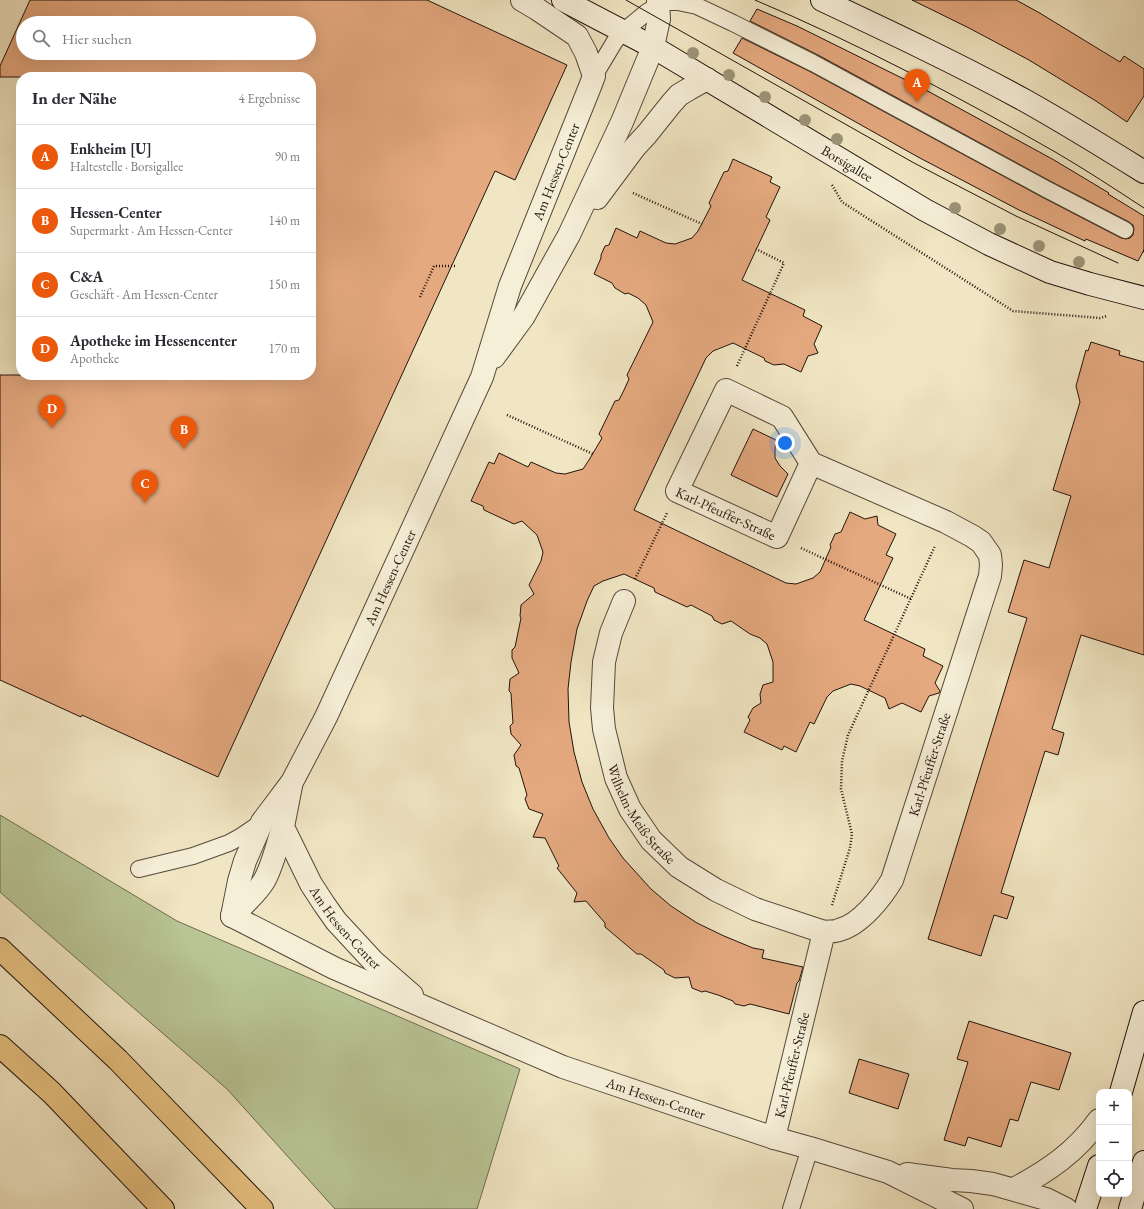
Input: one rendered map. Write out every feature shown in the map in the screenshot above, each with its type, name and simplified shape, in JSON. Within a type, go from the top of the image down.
[{"type":"highway","points":[[0,949],[118,1060],[262,1209]]},
{"type":"highway","points":[[0,1046],[52,1094],[162,1209]]},
{"type":"street","points":[[522,0],[577,36],[586,52],[594,76]]},
{"type":"street","name":"Borsigallee","points":[[563,0],[653,47],[925,210],[989,244],[1050,272],[1144,298]]},
{"type":"street","points":[[822,0],[930,51],[1023,100],[1091,139],[1144,172]]},
{"type":"street","name":"Am Hessen-Center","points":[[483,371],[524,316],[569,235],[622,122],[653,47],[659,19],[658,2]]},
{"type":"street","name":"Am Hessen-Center","points":[[232,916],[239,881],[245,861],[262,822],[292,782],[326,717],[482,377],[510,286],[594,76]]},
{"type":"street","name":"Am Hessen-Center","points":[[569,235],[635,148],[671,104],[679,95],[707,79]]},
{"type":"street","points":[[726,390],[782,417],[811,463]]},
{"type":"street","name":"Karl-Pfeuffer-Straße","points":[[726,390],[677,492],[777,537],[811,463],[946,522],[972,536],[981,542],[990,555],[991,565],[990,576],[892,880],[877,902],[855,922],[840,930],[824,932],[774,1138]]},
{"type":"street","name":"Wilhelm-Meiß-Straße","points":[[624,601],[611,633],[604,662],[602,708],[604,729],[616,778],[630,810],[651,840],[679,867],[716,890],[755,909],[824,932]]},
{"type":"street","name":"Am Hessen-Center","points":[[232,916],[255,892],[268,873],[283,827],[292,782]]},
{"type":"street","name":"Am Hessen-Center","points":[[283,827],[312,884],[336,921],[372,961],[430,1010]]},
{"type":"street","name":"Am Hessen-Center","points":[[232,916],[334,968],[563,1067],[774,1138],[888,1172],[962,1209]]},
{"type":"street","points":[[1121,1089],[1144,1012]]},
{"type":"street","points":[[1014,1189],[1035,1178],[1069,1154],[1096,1124]]},
{"type":"street","points":[[1130,1209],[1144,1162]]},
{"type":"street","name":"Am Hessen-Center","points":[[888,1172],[994,1184],[1046,1198],[1066,1209]]},
{"type":"street","points":[[1085,1209],[1096,1175]]},
{"type":"lane","points":[[594,76],[609,50],[624,31],[658,2],[688,3],[733,23],[812,63],[1125,230]]},
{"type":"lane","points":[[140,869],[193,856],[229,843],[262,822]]},
{"type":"lane","points":[[791,1209],[810,1148]]},
{"type":"path","points":[[633,193],[702,224]]},
{"type":"path","points":[[842,202],[1013,311],[1100,318],[1107,316]]},
{"type":"path","points":[[726,390],[784,263],[756,249]]},
{"type":"path","points":[[420,296],[434,266],[455,266]]},
{"type":"path","points":[[507,415],[593,454]]},
{"type":"path","points":[[624,601],[677,492]]},
{"type":"path","points":[[824,932],[850,848],[852,834],[840,789],[842,761],[848,735],[946,522]]},
{"type":"path","points":[[777,537],[911,599]]},
{"type":"green space","points":[[0,815],[177,921],[520,1069],[477,1209],[335,1209],[227,1089],[0,892]]},
{"type":"building","points":[[30,0],[427,0],[567,65],[515,180],[495,171],[218,777],[82,715],[81,717],[0,680],[0,375],[16,375],[16,380],[316,380],[316,72],[16,72],[16,77],[0,77],[0,66],[16,31],[16,60],[316,60],[316,16],[23,16]]},
{"type":"building","points":[[912,0],[1016,0],[1120,62],[1124,56],[1144,69],[1144,96],[1127,122],[1029,60]]},
{"type":"building","points":[[757,9],[797,26],[924,89],[1054,160],[1144,216],[1144,250],[1138,261],[1086,239],[1085,241],[1019,210],[918,157],[733,53],[742,38],[809,71],[1121,238],[1130,238],[1133,235],[1133,225],[1129,222],[1050,181],[818,55],[750,21]]},
{"type":"building","points":[[733,159],[772,177],[770,182],[780,187],[766,217],[770,220],[742,280],[805,310],[803,316],[822,326],[814,344],[818,353],[808,356],[801,372],[784,364],[774,365],[765,361],[764,358],[733,343],[713,351],[706,358],[634,510],[786,583],[796,584],[813,578],[820,572],[835,534],[841,532],[850,512],[865,519],[877,516],[878,525],[896,534],[886,555],[893,558],[864,620],[925,649],[923,656],[943,666],[935,683],[940,691],[939,693],[929,696],[921,712],[902,703],[889,709],[885,698],[860,686],[851,684],[833,691],[827,697],[814,724],[810,722],[796,752],[784,746],[782,750],[744,732],[750,720],[748,717],[753,708],[761,703],[760,694],[763,685],[773,682],[773,662],[767,644],[760,638],[750,634],[731,621],[722,624],[714,620],[712,616],[691,605],[687,607],[655,592],[654,588],[624,574],[603,581],[594,586],[587,601],[577,629],[571,662],[568,689],[569,722],[574,752],[582,782],[593,809],[609,838],[623,858],[651,889],[671,906],[697,923],[753,948],[764,950],[762,958],[803,967],[789,1014],[750,1004],[744,1006],[735,1004],[733,1001],[718,995],[705,991],[702,992],[692,988],[689,977],[675,978],[665,973],[664,970],[641,954],[637,954],[605,927],[605,923],[586,901],[574,902],[577,893],[557,868],[559,866],[545,838],[533,837],[543,814],[529,809],[525,799],[527,795],[519,768],[516,766],[514,755],[521,745],[511,734],[510,726],[513,723],[511,693],[509,691],[510,679],[519,673],[512,658],[512,650],[515,647],[521,618],[521,605],[534,594],[529,585],[541,561],[543,552],[537,535],[522,521],[514,524],[484,510],[483,506],[471,501],[489,462],[494,464],[499,453],[528,467],[531,462],[556,473],[565,474],[583,469],[602,438],[599,434],[615,401],[619,400],[624,390],[629,379],[627,375],[653,322],[646,305],[638,298],[628,293],[625,294],[615,288],[612,283],[594,274],[605,246],[609,245],[616,228],[637,238],[640,231],[666,243],[675,244],[692,238],[698,231],[711,206],[709,203],[724,172],[728,171]]},
{"type":"building","points":[[1091,342],[1120,351],[1119,355],[1144,362],[1144,655],[1081,635],[1052,729],[1064,733],[1058,755],[1045,751],[1001,893],[1014,897],[1007,919],[994,915],[981,956],[928,939],[1027,618],[1008,612],[1024,560],[1049,568],[1071,496],[1053,490],[1080,402],[1076,386],[1086,350],[1088,351]]},
{"type":"building","points":[[753,429],[776,440],[775,458],[788,474],[777,497],[731,475]]},
{"type":"building","points":[[969,1021],[1071,1053],[1059,1090],[1031,1082],[1018,1121],[1010,1119],[1001,1147],[968,1137],[965,1146],[944,1140],[968,1062],[957,1059]]},
{"type":"building","points":[[859,1059],[909,1074],[898,1109],[849,1093]]},
{"type":"tram line","points":[[626,0],[914,163],[1016,216],[1118,263]]},
{"type":"tram line","points":[[755,0],[870,53],[946,92],[1057,153],[1144,208]]},
{"type":"place","name":"Enkheim [U]","points":[[917,102]]},
{"type":"place","name":"Apotheke im Hessencenter","points":[[52,428]]},
{"type":"place","name":"Hessen-Center","points":[[184,449]]},
{"type":"place","name":"C&A","points":[[145,503]]}]
